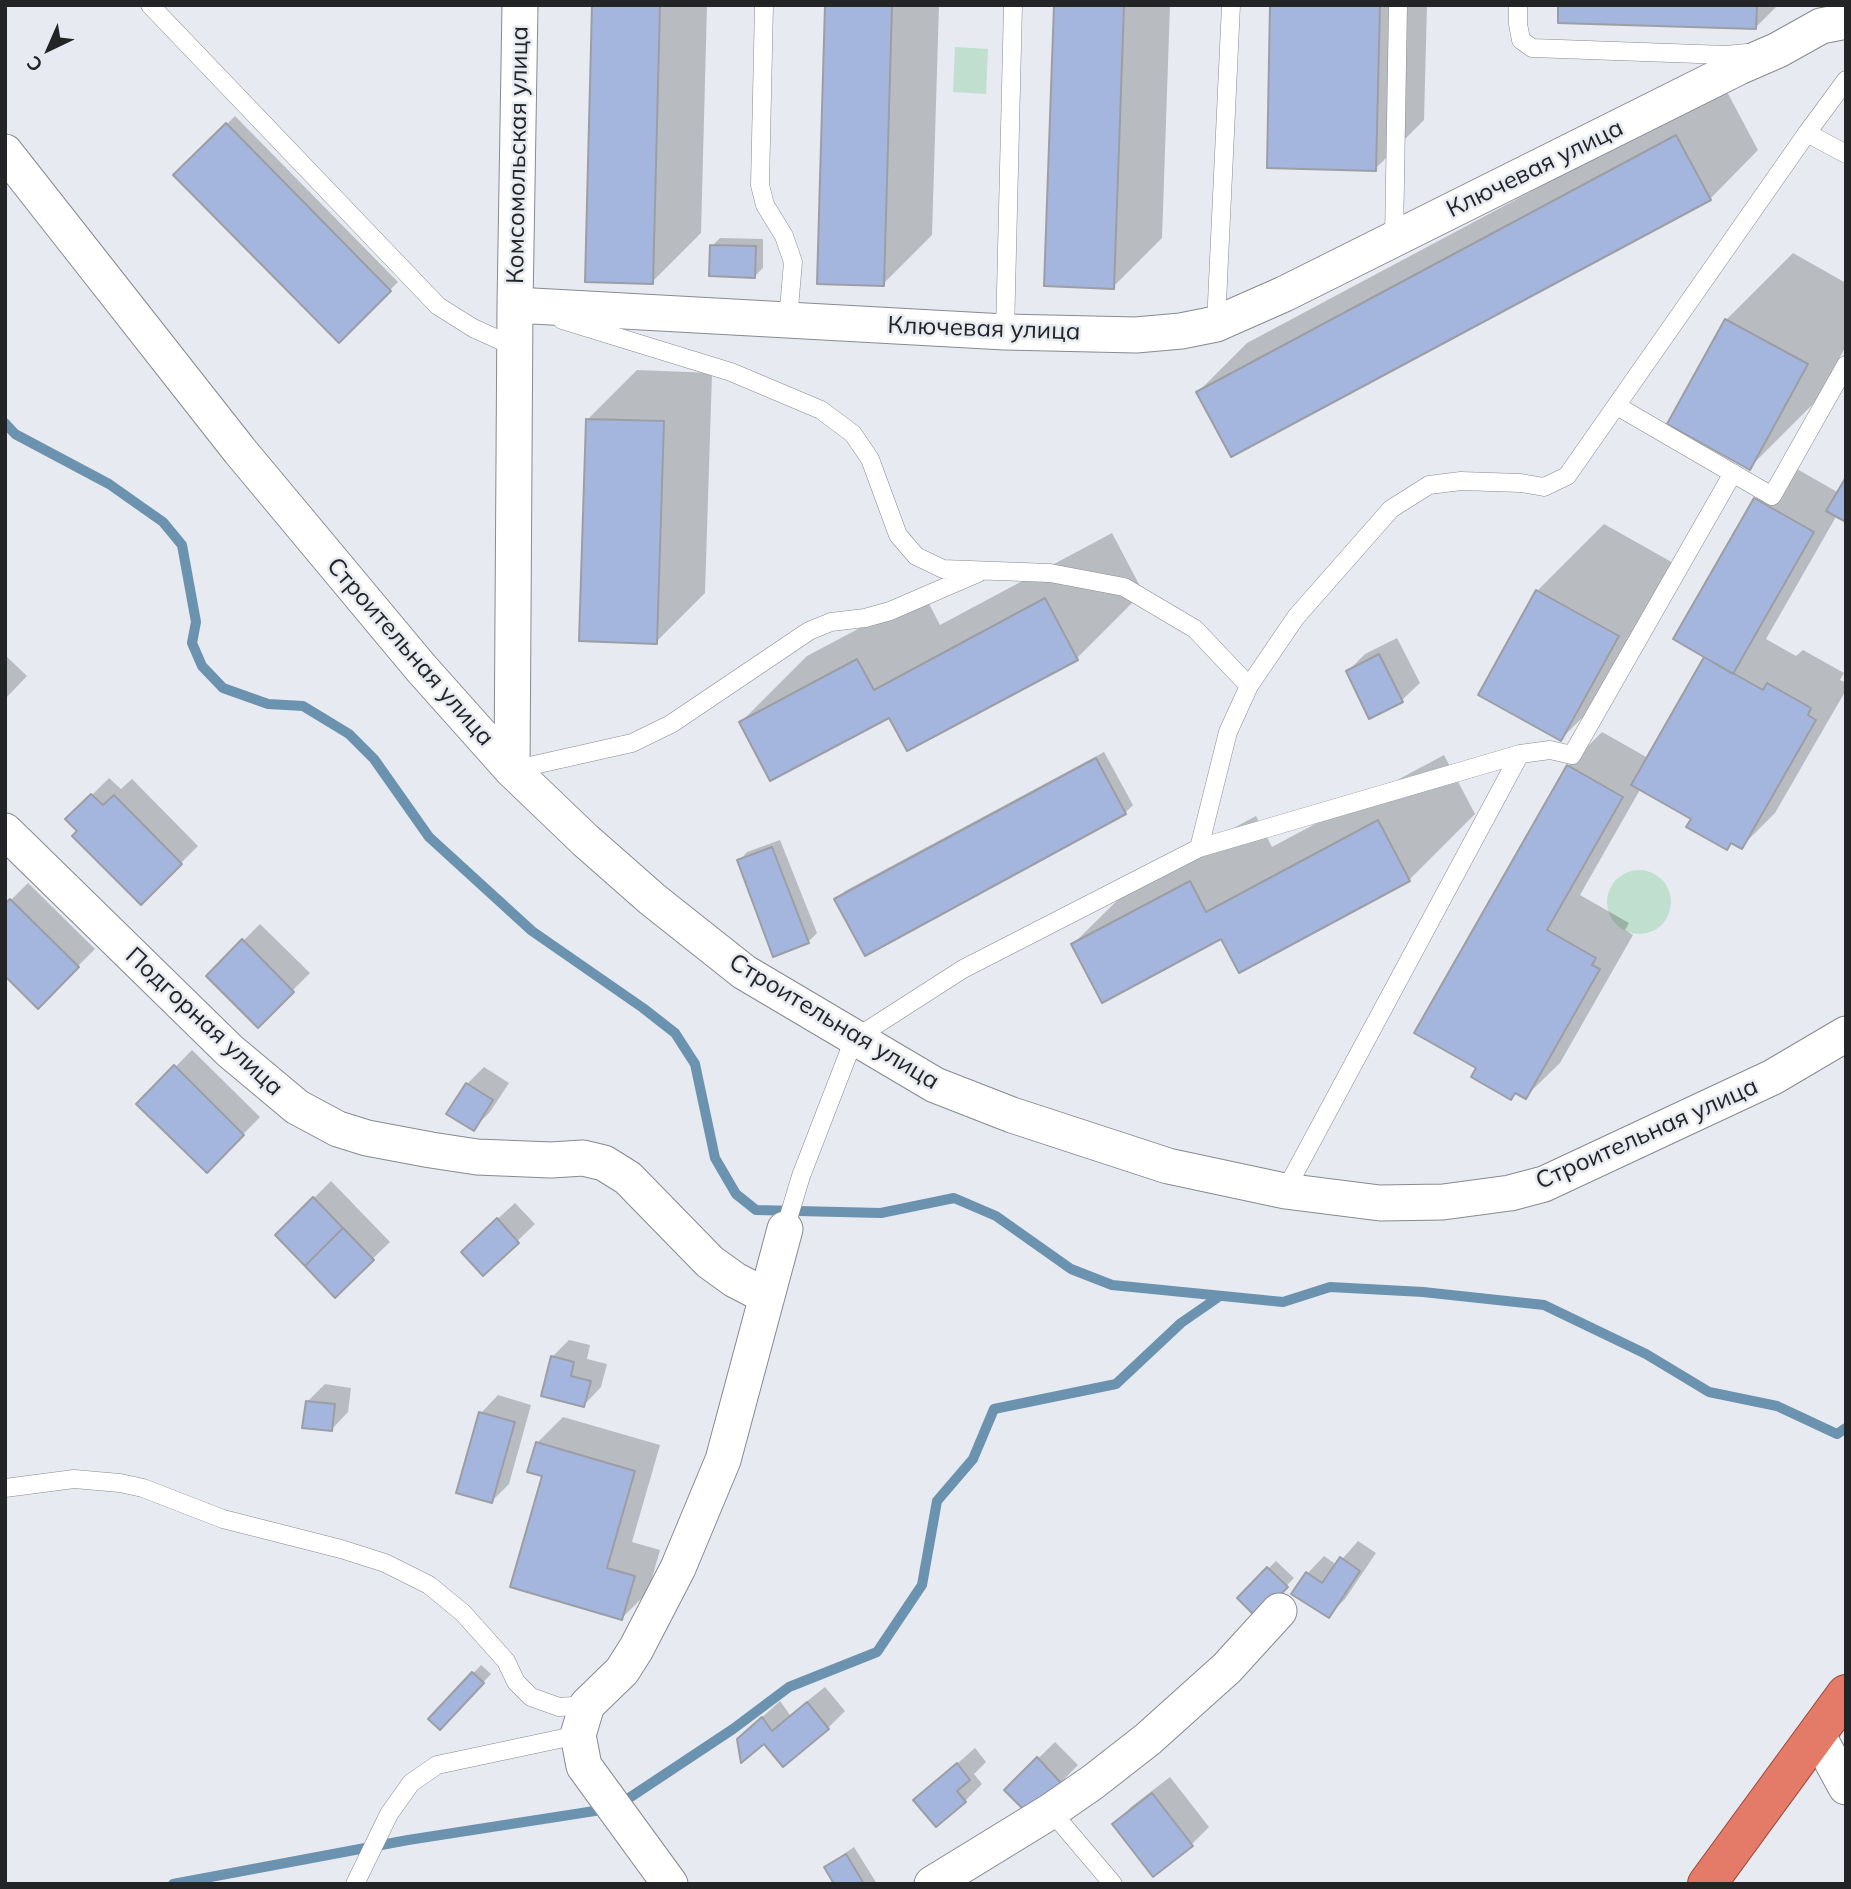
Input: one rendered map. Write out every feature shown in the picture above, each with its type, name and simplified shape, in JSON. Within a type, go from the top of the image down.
[{"type":"highway","points":[[1707,1884],[1846,1694]]},
{"type":"street","name":"Комсомольская улица","points":[[515,305],[520,5]]},
{"type":"street","name":"Ключевая улица","points":[[515,305],[1005,332],[1136,335],[1181,331],[1216,324],[1284,294],[1778,50],[1821,26],[1846,21]]},
{"type":"street","name":"Строительная улица","points":[[5,152],[240,451],[421,668],[512,769],[614,866],[744,972],[935,1085],[1012,1115],[1168,1166],[1285,1191],[1380,1203],[1443,1202],[1544,1184],[1773,1077],[1846,1034]]},
{"type":"street","points":[[512,769],[515,305]]},
{"type":"street","name":"Подгорная улица","points":[[5,831],[230,1051],[297,1107],[338,1129],[367,1138],[431,1150],[477,1157],[551,1160],[583,1158],[604,1163],[628,1178],[710,1262],[735,1280],[766,1296]]},
{"type":"street","points":[[670,1884],[584,1766],[583,1720],[636,1649],[678,1568],[723,1460],[785,1229]]},
{"type":"street","points":[[932,1884],[1051,1811],[1148,1739],[1227,1668],[1279,1611]]},
{"type":"street","points":[[1816,1734],[1846,1787]]},
{"type":"lane","points":[[150,5],[438,306],[472,328],[515,347]]},
{"type":"lane","points":[[764,5],[760,185],[765,205],[784,236],[793,262],[788,320]]},
{"type":"lane","points":[[1005,332],[1013,5]]},
{"type":"lane","points":[[1216,324],[1231,5]]},
{"type":"lane","points":[[1394,239],[1398,5]]},
{"type":"lane","points":[[1518,5],[1521,40],[1532,48],[1726,55],[1778,50]]},
{"type":"lane","points":[[1199,848],[1228,732],[1249,686],[1296,617],[1391,509],[1429,485],[1461,481],[1521,483],[1544,487],[1567,477],[1846,80]]},
{"type":"lane","points":[[1807,133],[1846,154]]},
{"type":"lane","points":[[515,305],[731,372],[821,410],[853,434],[870,459],[898,535],[916,555],[943,569],[1049,573],[1124,587],[1195,629],[1249,686]]},
{"type":"lane","points":[[1617,406],[1772,496],[1846,365]]},
{"type":"lane","points":[[785,1229],[796,1188],[854,1038],[963,969],[1199,848],[1520,754],[1550,750],[1572,755],[1733,473]]},
{"type":"lane","points":[[512,769],[632,743],[671,724],[809,631],[831,622],[865,618],[890,611],[981,572]]},
{"type":"lane","points":[[1285,1191],[1520,754]]},
{"type":"lane","points":[[5,1488],[74,1479],[120,1483],[143,1488],[223,1519],[385,1563],[429,1585],[463,1613],[506,1661],[516,1682],[531,1696],[583,1720]]},
{"type":"lane","points":[[355,1884],[390,1814],[411,1783],[437,1765],[583,1720]]},
{"type":"lane","points":[[1051,1811],[1113,1884]]},
{"type":"green space","points":[[955,47],[988,49],[986,94],[953,92]]},
{"type":"green space","points":[[1639,870],[1651,872],[1662,879],[1669,890],[1669,914],[1662,925],[1651,932],[1639,934],[1627,932],[1616,925],[1609,914],[1607,902],[1609,890],[1616,879],[1627,872]]},
{"type":"building","points":[[592,5],[660,5],[653,284],[585,282]]},
{"type":"building","points":[[825,5],[892,5],[884,286],[817,284]]},
{"type":"building","points":[[1054,5],[1124,5],[1114,289],[1044,286]]},
{"type":"building","points":[[1270,5],[1380,5],[1376,171],[1267,168]]},
{"type":"building","points":[[1558,5],[1757,5],[1756,29],[1558,23]]},
{"type":"building","points":[[226,123],[391,291],[339,343],[173,175]]},
{"type":"building","points":[[1676,135],[1711,200],[1231,457],[1196,392]]},
{"type":"building","points":[[710,245],[756,246],[755,278],[709,276]]},
{"type":"building","points":[[1725,319],[1808,364],[1750,470],[1667,424]]},
{"type":"building","points":[[586,419],[664,421],[657,644],[579,641]]},
{"type":"building","points":[[1846,477],[1846,522],[1826,511]]},
{"type":"building","points":[[1754,498],[1814,532],[1733,674],[1673,639]]},
{"type":"building","points":[[1536,590],[1619,636],[1561,741],[1478,695]]},
{"type":"building","points":[[1045,598],[1078,660],[907,751],[889,718],[770,781],[739,722],[857,659],[874,690]]},
{"type":"building","points":[[1379,654],[1403,702],[1369,719],[1346,671]]},
{"type":"building","points":[[1704,657],[1763,690],[1767,683],[1811,708],[1808,715],[1816,720],[1742,849],[1731,843],[1727,850],[1686,827],[1691,819],[1631,785]]},
{"type":"building","points":[[1096,758],[1126,814],[865,956],[834,899]]},
{"type":"building","points":[[1567,765],[1623,797],[1547,930],[1596,958],[1592,965],[1600,969],[1526,1099],[1515,1093],[1511,1100],[1471,1077],[1476,1068],[1414,1033]]},
{"type":"building","points":[[91,794],[103,805],[114,795],[182,864],[141,905],[72,836],[77,831],[65,819]]},
{"type":"building","points":[[1378,820],[1410,881],[1239,973],[1221,939],[1102,1003],[1071,944],[1190,881],[1206,912]]},
{"type":"building","points":[[772,847],[809,943],[773,957],[737,860]]},
{"type":"building","points":[[10,899],[79,967],[38,1009],[5,976],[5,904]]},
{"type":"building","points":[[242,939],[294,992],[258,1028],[206,976]]},
{"type":"building","points":[[174,1065],[244,1135],[207,1173],[136,1104]]},
{"type":"building","points":[[466,1083],[493,1100],[474,1131],[446,1114]]},
{"type":"building","points":[[313,1197],[343,1228],[305,1266],[275,1235]]},
{"type":"building","points":[[497,1218],[519,1243],[483,1276],[461,1252]]},
{"type":"building","points":[[343,1228],[374,1260],[335,1298],[305,1266]]},
{"type":"building","points":[[551,1356],[574,1362],[571,1376],[591,1381],[584,1407],[541,1396]]},
{"type":"building","points":[[306,1401],[335,1404],[332,1431],[302,1428]]},
{"type":"building","points":[[479,1412],[515,1422],[492,1503],[456,1493]]},
{"type":"building","points":[[536,1442],[635,1471],[607,1568],[635,1576],[622,1620],[510,1587],[542,1476],[527,1472]]},
{"type":"building","points":[[1340,1557],[1360,1571],[1329,1618],[1291,1594],[1306,1572],[1322,1583]]},
{"type":"building","points":[[1267,1567],[1288,1587],[1257,1618],[1237,1598]]},
{"type":"building","points":[[472,1672],[484,1683],[440,1730],[428,1719]]},
{"type":"building","points":[[807,1702],[829,1729],[783,1767],[764,1744],[741,1763],[737,1739],[762,1717],[772,1731]]},
{"type":"building","points":[[1037,1757],[1062,1784],[1030,1816],[1004,1790]]},
{"type":"building","points":[[957,1763],[970,1780],[957,1791],[966,1802],[936,1827],[913,1800]]},
{"type":"building","points":[[1152,1793],[1193,1846],[1153,1877],[1112,1824]]},
{"type":"building","points":[[846,1854],[864,1884],[834,1884],[824,1867]]},
{"type":"waterway","points":[[5,423],[15,434],[109,484],[163,522],[182,545],[196,622],[192,643],[202,666],[223,688],[268,704],[303,706],[349,734],[374,759],[429,837],[532,931],[675,1033],[695,1064],[715,1158],[736,1194],[756,1210],[881,1213],[954,1198],[996,1216],[1071,1269],[1112,1285],[1283,1302],[1330,1287],[1423,1292],[1544,1305],[1646,1354],[1709,1392],[1777,1406],[1837,1434],[1846,1428]]},
{"type":"waterway","points":[[173,1884],[408,1840],[614,1808],[733,1729],[789,1687],[877,1652],[922,1585],[937,1501],[973,1459],[994,1409],[1116,1384],[1181,1323],[1220,1296]]}]
